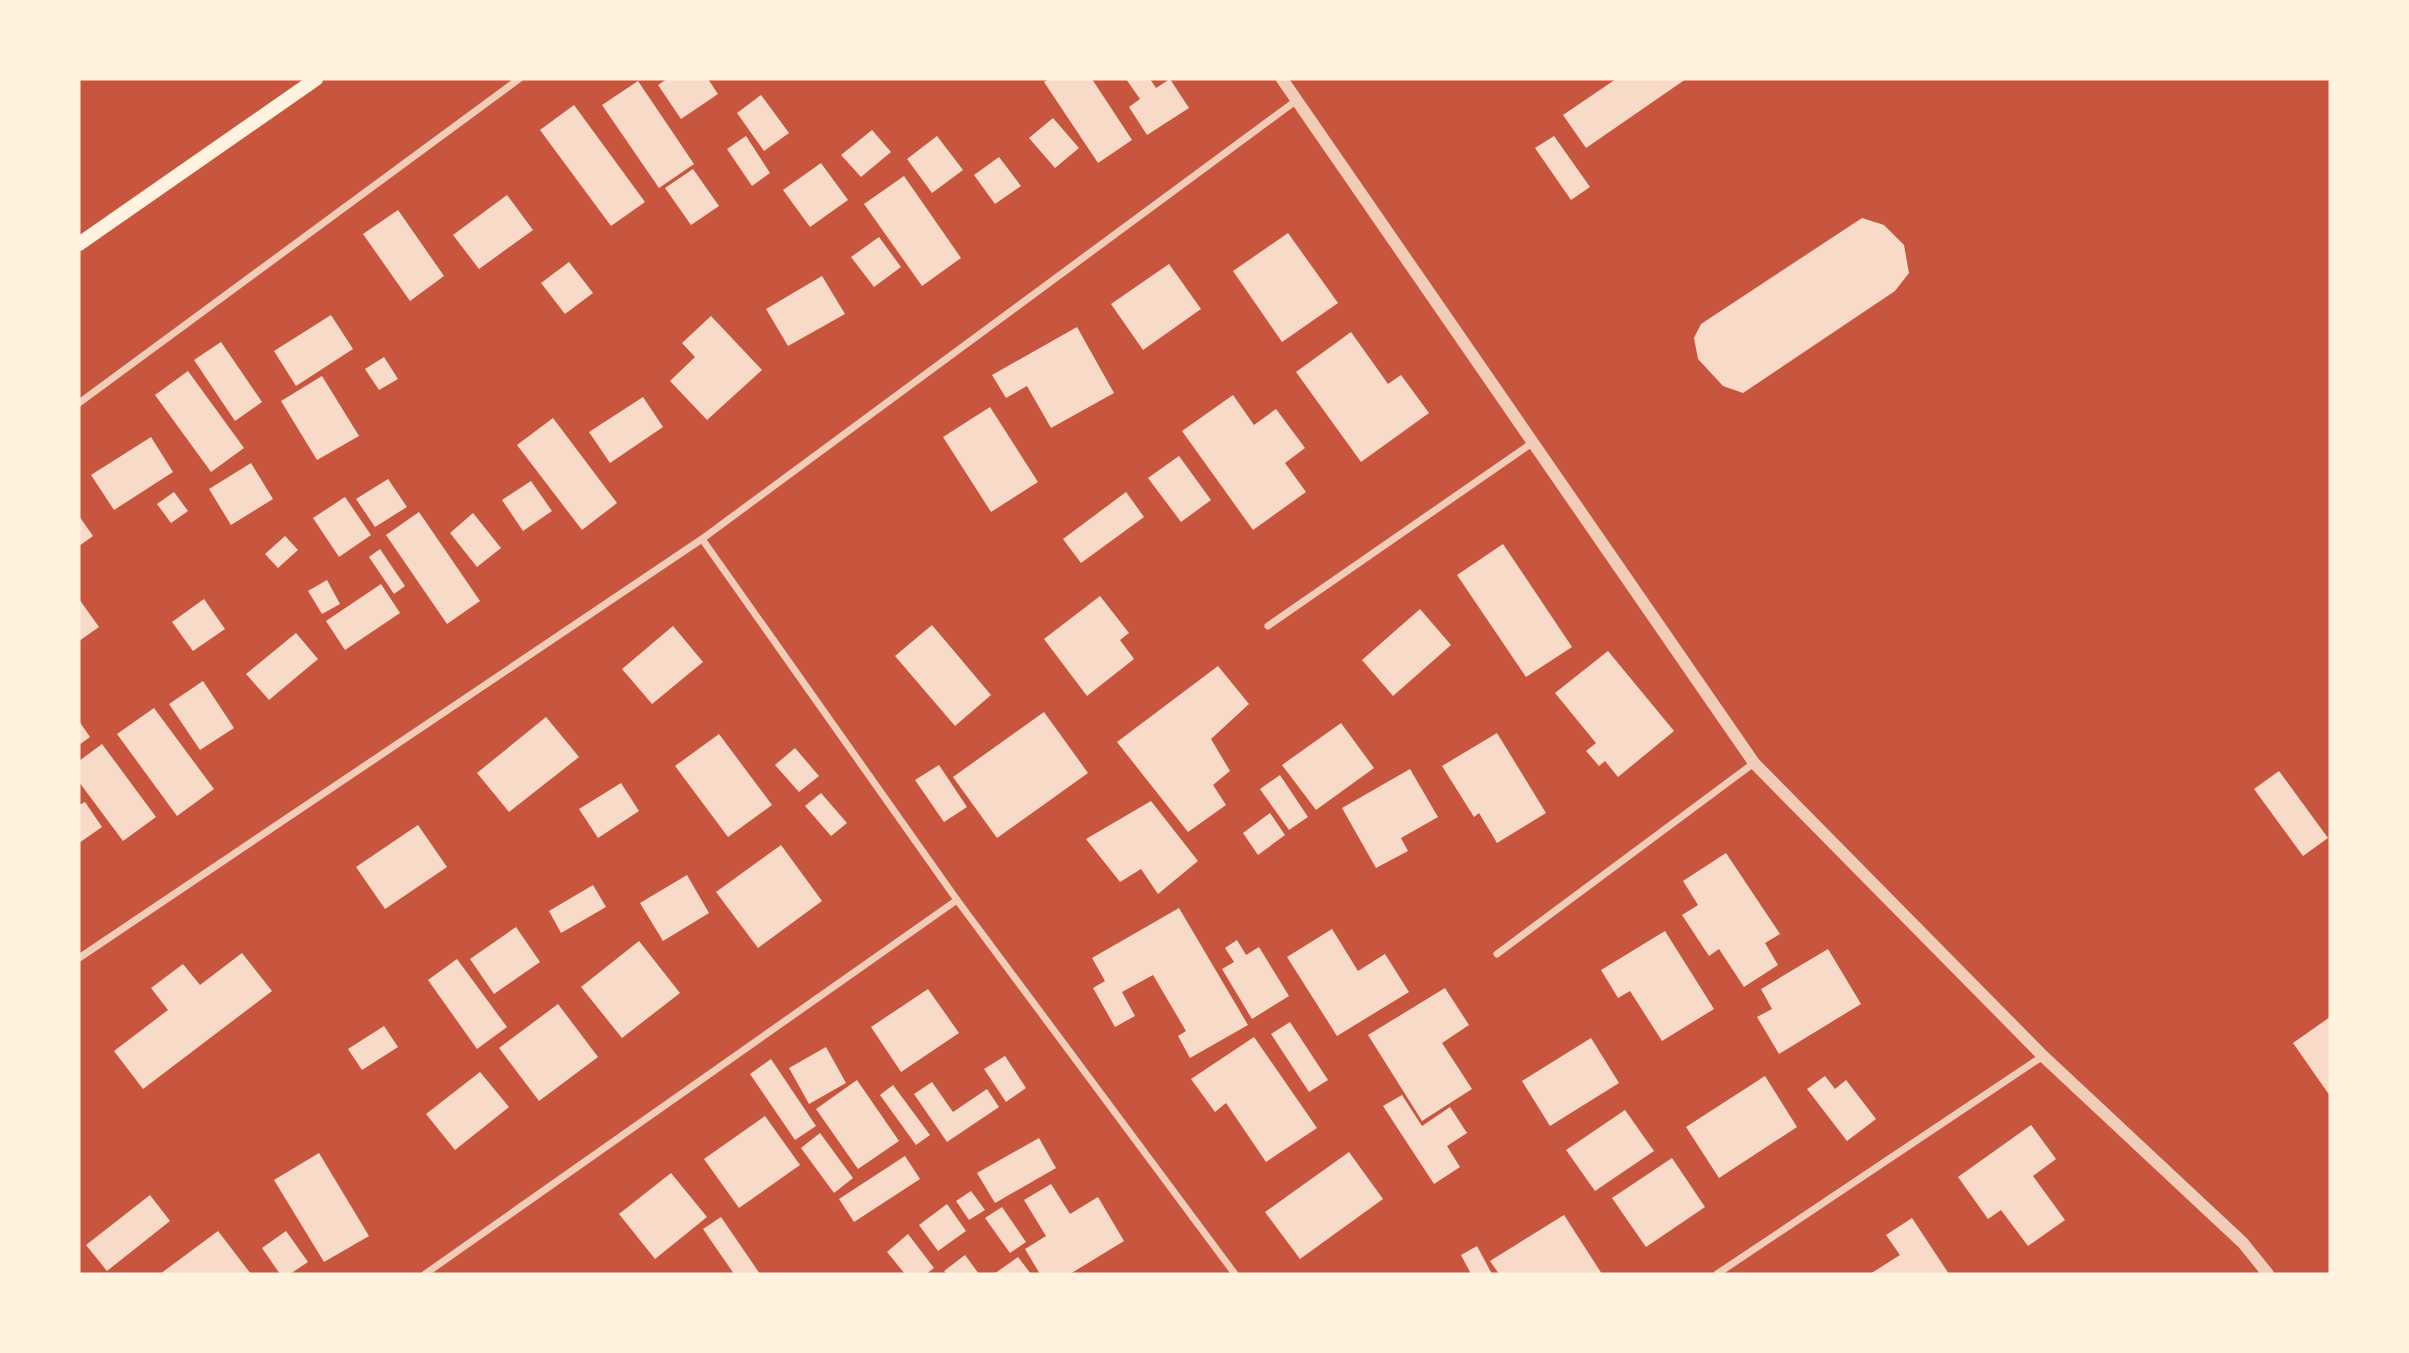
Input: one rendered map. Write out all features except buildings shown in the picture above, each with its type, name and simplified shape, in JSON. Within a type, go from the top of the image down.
[{"type":"main road","points":[[79,244],[316,79]]},
{"type":"street","points":[[79,403],[519,79]]},
{"type":"street","points":[[1282,79],[1754,763],[2043,1056],[2242,1243],[2268,1274]]},
{"type":"street","points":[[79,958],[702,539],[1298,99]]},
{"type":"street","points":[[1268,626],[1532,443]]},
{"type":"street","points":[[702,539],[957,900],[1235,1274]]},
{"type":"street","points":[[1497,954],[1754,763]]},
{"type":"street","points":[[425,1274],[957,900]]},
{"type":"street","points":[[1717,1274],[2043,1056]]}]
